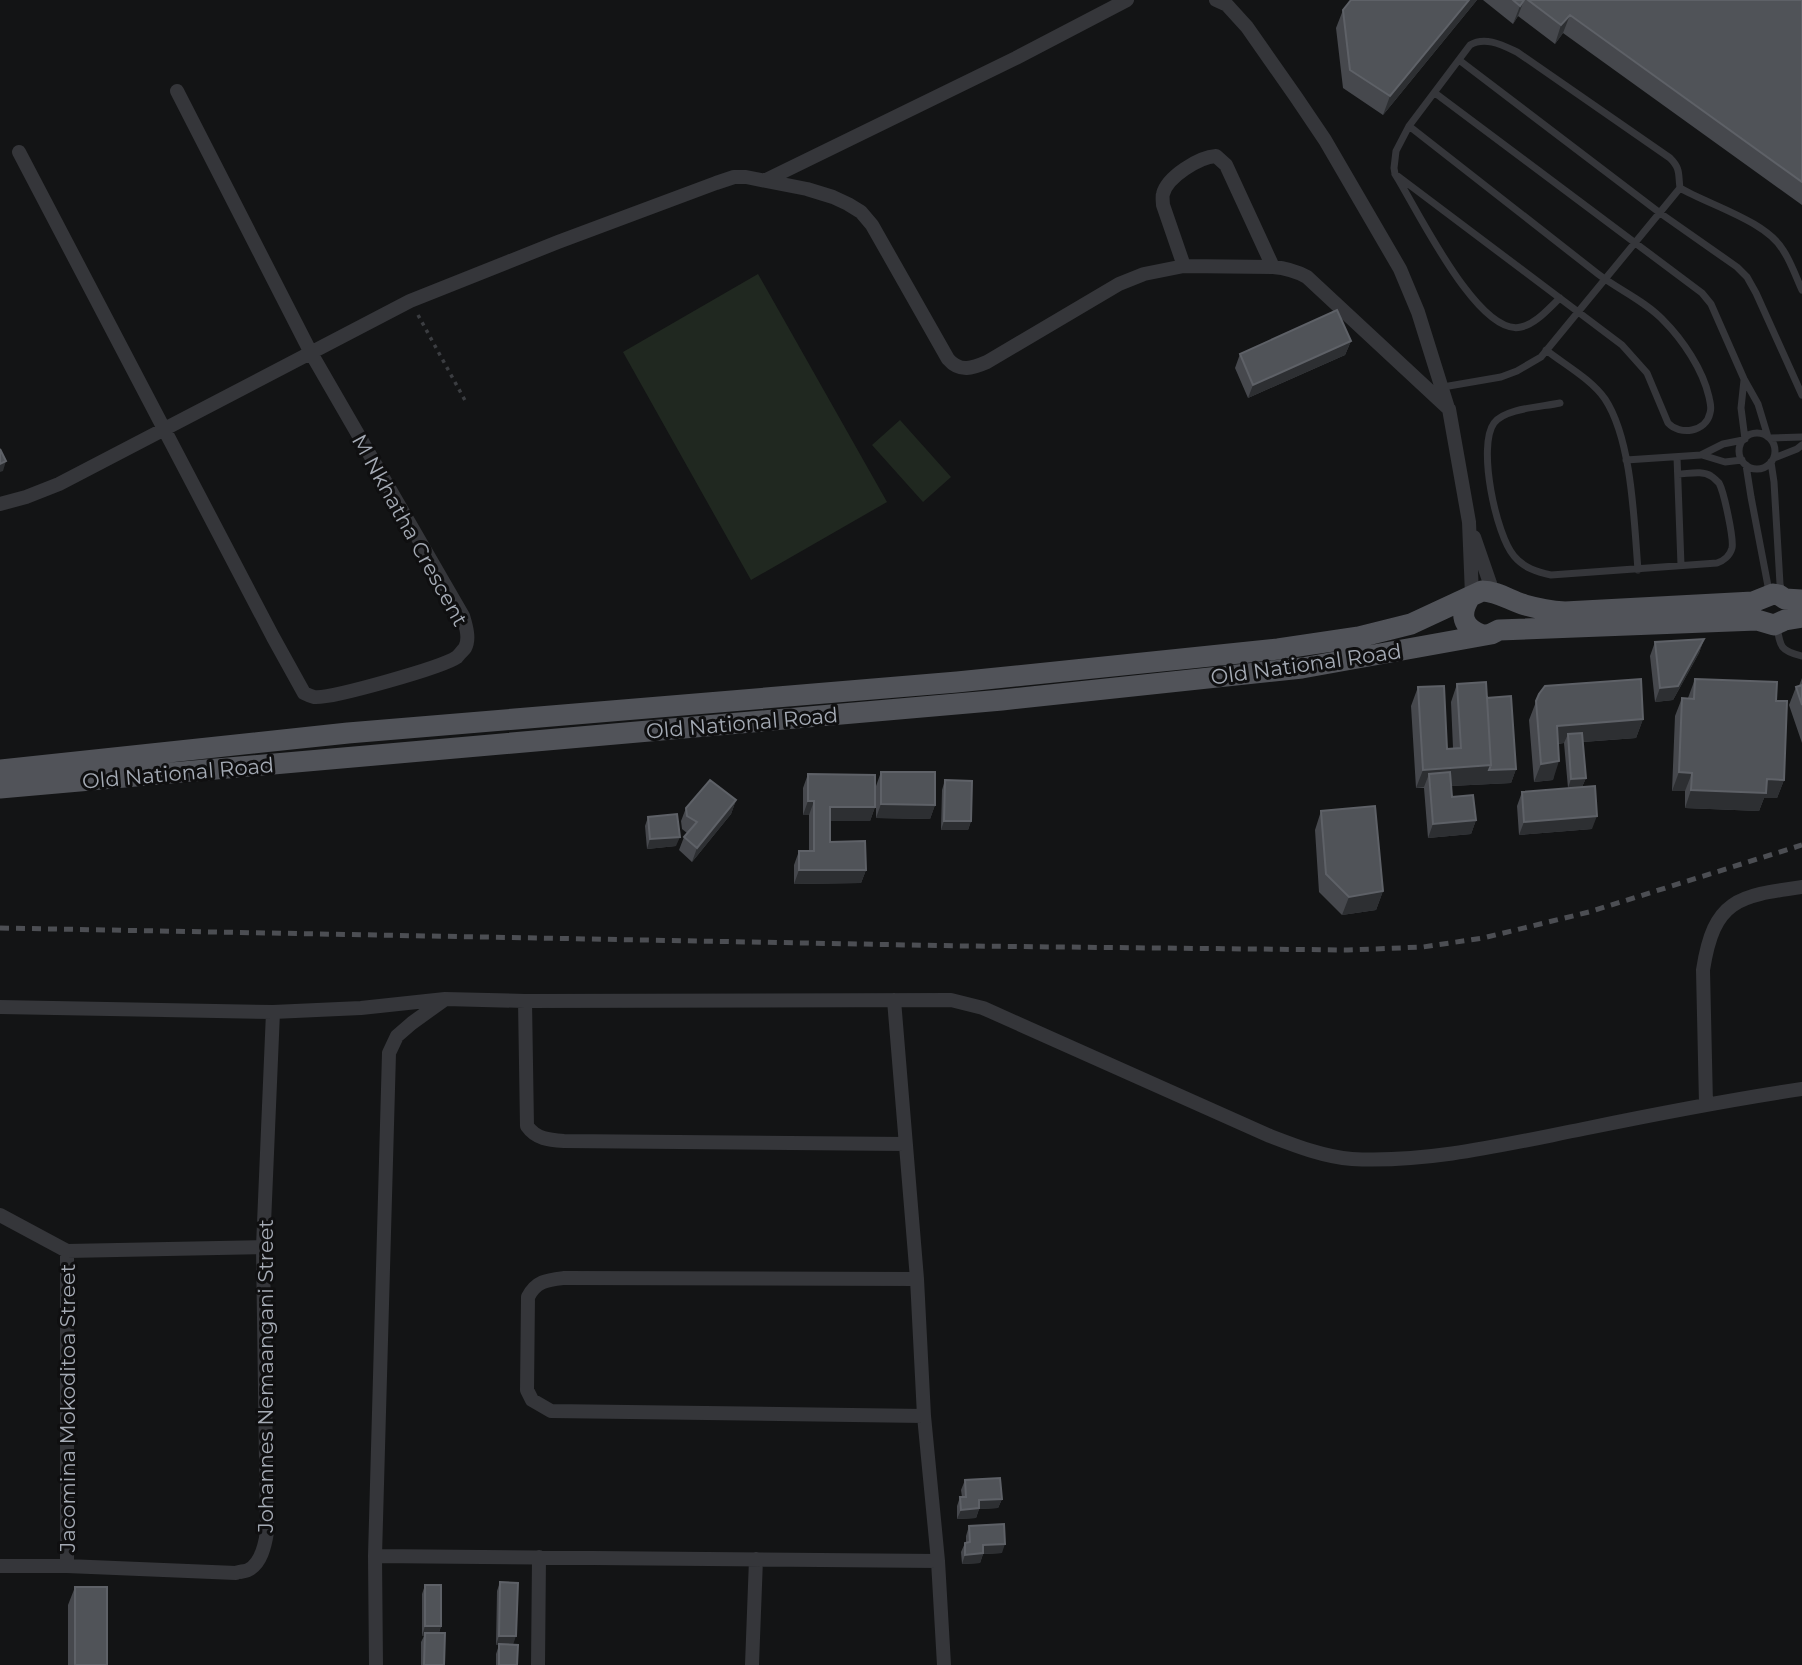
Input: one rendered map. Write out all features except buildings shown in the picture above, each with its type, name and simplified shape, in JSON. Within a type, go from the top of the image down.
[{"type":"main road","points":[[1483,594],[1503,600],[1507,607],[1505,623],[1491,632],[1473,631],[1466,624],[1464,605],[1483,594],[1545,611],[1753,601],[1781,609]]},
{"type":"main road","name":"Old National Road","points":[[0,770],[348,733],[957,682],[1279,649],[1359,637],[1411,624],[1483,594]]},
{"type":"main road","name":"Old National Road","points":[[0,788],[1002,700],[1302,668],[1491,632],[1757,620],[1781,609]]},
{"type":"street","points":[[766,180],[1128,0]]},
{"type":"street","points":[[1216,0],[1227,5],[1247,27],[1325,140],[1400,268],[1418,312],[1449,409],[1483,594]]},
{"type":"street","name":"M Nkhatha Crescent","points":[[19,152],[304,693],[316,697],[330,695],[437,666],[458,656],[466,647],[467,631],[463,616],[310,353],[177,91]]},
{"type":"street","points":[[1184,266],[1162,195],[1176,174],[1216,156],[1226,165],[1273,267]]},
{"type":"street","points":[[0,504],[59,484],[410,300],[734,177],[788,184],[833,197],[861,212],[872,225],[953,365],[966,369],[987,362],[1119,284],[1144,274],[1184,266],[1273,267],[1298,272],[1307,277],[1449,409]]},
{"type":"street","points":[[1469,522],[1483,594]]},
{"type":"street","points":[[1706,1104],[1703,970],[1712,932],[1720,917],[1734,903],[1759,893],[1802,887]]},
{"type":"street","points":[[0,1007],[273,1012],[361,1008],[445,999],[951,1000],[984,1008],[1270,1136],[1308,1150],[1350,1158],[1402,1158],[1486,1149],[1706,1104],[1802,1089]]},
{"type":"street","points":[[376,1665],[375,1556],[389,1053],[397,1037],[445,999]]},
{"type":"street","points":[[894,1000],[944,1665]]},
{"type":"street","points":[[525,1001],[527,1126],[535,1135],[550,1140],[906,1144]]},
{"type":"street","name":"Johannes Nemaangani Street","points":[[0,1566],[236,1573],[247,1571],[260,1556],[267,1532],[263,1247],[273,1012]]},
{"type":"street","name":"Jacomina Mokoditoa Street","points":[[0,1215],[67,1251],[263,1247]]},
{"type":"street","name":"Jacomina Mokoditoa Street","points":[[67,1251],[67,1566]]},
{"type":"street","points":[[917,1279],[550,1280],[533,1288],[528,1297],[527,1390],[532,1399],[551,1411],[924,1416]]},
{"type":"street","points":[[375,1556],[938,1561]]},
{"type":"street","points":[[538,1665],[539,1557]]},
{"type":"street","points":[[752,1665],[755,1559]]},
{"type":"lane","points":[[1443,387],[1501,377],[1541,357],[1680,188],[1677,165],[1670,158],[1517,52],[1502,45],[1481,41],[1470,46],[1409,126],[1396,151],[1395,174],[1452,271],[1469,295],[1490,315],[1506,326],[1520,328],[1534,321],[1560,298]]},
{"type":"lane","points":[[1460,60],[1660,213],[1737,267],[1747,277],[1756,293],[1802,395]]},
{"type":"lane","points":[[1435,93],[1693,285],[1712,304],[1758,404],[1775,449],[1773,460],[1781,609],[1780,643],[1793,654],[1802,656]]},
{"type":"lane","points":[[1395,174],[1622,345],[1643,367],[1668,423],[1673,428],[1689,430],[1706,423],[1711,408],[1706,387],[1696,366],[1661,317],[1605,279],[1409,126]]},
{"type":"lane","points":[[1680,188],[1716,207],[1734,213],[1777,242],[1784,250],[1802,290]]},
{"type":"lane","points":[[1546,350],[1589,383],[1604,398],[1612,412],[1626,460],[1638,570]]},
{"type":"lane","points":[[1745,379],[1741,408],[1744,440],[1740,447],[1768,586],[1781,609]]},
{"type":"lane","points":[[1560,403],[1506,413],[1493,424],[1487,446],[1487,460],[1501,530],[1508,548],[1516,559],[1527,567],[1551,575],[1719,563],[1728,556],[1732,547],[1723,494],[1718,482],[1701,473],[1678,474]]},
{"type":"lane","points":[[1701,455],[1723,444],[1744,440],[1754,433],[1769,437],[1802,438]]},
{"type":"lane","points":[[1626,460],[1701,455],[1725,462],[1744,463],[1760,469],[1802,445]]},
{"type":"lane","points":[[1677,457],[1681,565]]},
{"type":"path","points":[[410,300],[467,404]]},
{"type":"shaded area","points":[[758,274],[887,502],[751,580],[623,352]]},
{"type":"shaded area","points":[[900,420],[951,477],[923,502],[872,445]]},
{"type":"railway","points":[[0,928],[965,946],[1348,950],[1423,947],[1483,938],[1589,912],[1802,845]]}]
